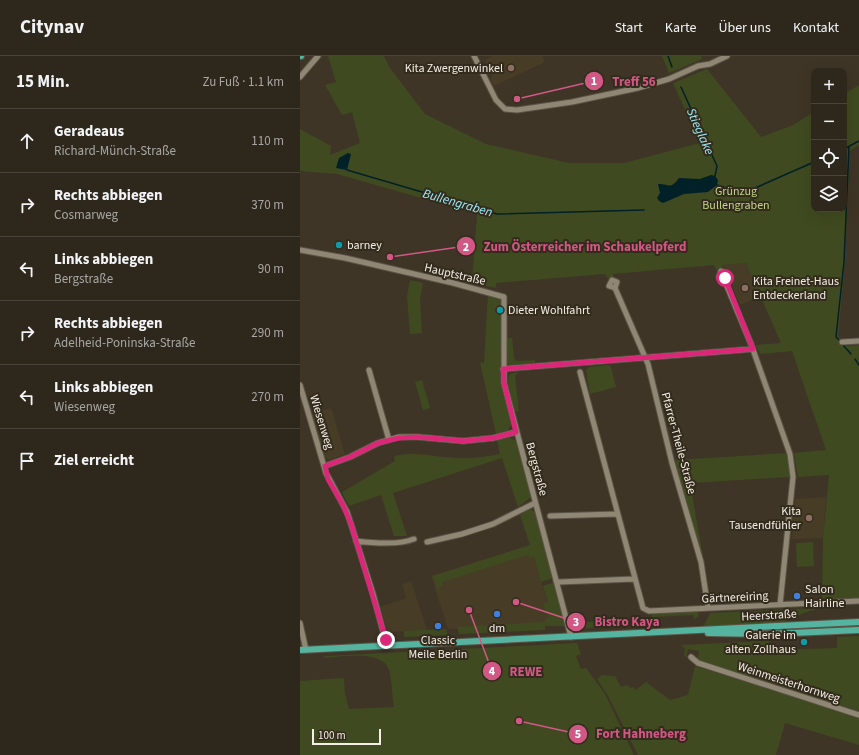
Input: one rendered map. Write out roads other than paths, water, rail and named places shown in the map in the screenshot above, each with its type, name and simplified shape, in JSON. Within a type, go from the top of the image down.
[{"type":"main road","name":"Heerstraße","points":[[303,650],[859,622]]},
{"type":"main road","name":"Heerstraße","points":[[681,632],[743,634],[859,630]]},
{"type":"street","points":[[300,77],[318,56]]},
{"type":"street","points":[[474,56],[492,94],[500,105],[510,110],[599,97],[643,87],[727,56]]},
{"type":"street","name":"Hauptstraße","points":[[300,250],[345,258],[492,293],[504,297],[505,304]]},
{"type":"street","points":[[724,279],[753,349],[790,454],[793,475],[780,605]]},
{"type":"street","name":"Pfarrer-Theile-Straße","points":[[615,288],[645,358],[676,476],[701,562],[708,608]]},
{"type":"street","name":"Bergstraße","points":[[505,304],[503,369],[505,388],[571,636]]},
{"type":"street","points":[[842,342],[859,341]]},
{"type":"street","points":[[503,369],[753,349]]},
{"type":"street","points":[[369,370],[389,440]]},
{"type":"street","name":"Gärtnereiring","points":[[580,372],[641,606],[645,610],[859,601]]},
{"type":"street","name":"Wiesenweg","points":[[300,385],[325,466],[326,474],[347,512],[386,638],[387,646]]},
{"type":"street","points":[[325,466],[389,440],[410,436],[464,441],[493,438],[516,432]]},
{"type":"street","points":[[427,542],[462,534],[493,524],[535,503]]},
{"type":"street","points":[[550,516],[617,514]]},
{"type":"street","points":[[356,541],[373,543],[409,541],[414,539]]},
{"type":"street","points":[[556,581],[634,579]]},
{"type":"street","points":[[300,623],[303,650]]},
{"type":"street","name":"Weinmeisterhornweg","points":[[691,657],[698,663],[859,715]]},
{"type":"water","points":[[348,153],[351,154],[347,170],[336,168],[339,158]]},
{"type":"water","points":[[711,175],[715,176],[718,180],[717,185],[708,192],[684,194],[663,203],[657,198],[660,193],[658,184],[670,186],[679,178],[700,179]]},
{"type":"waterway","name":"Stieglake","points":[[668,56],[672,67]]},
{"type":"waterway","name":"Stieglake","points":[[681,87],[717,166],[715,176]]},
{"type":"waterway","name":"Bullengraben","points":[[847,147],[859,141]]},
{"type":"waterway","points":[[840,341],[836,337],[844,262],[849,147]]},
{"type":"waterway","name":"Bullengraben","points":[[730,189],[746,192],[811,163]]},
{"type":"waterway","name":"Bullengraben","points":[[347,170],[497,214],[644,210]]},
{"type":"waterway","name":"Bullengraben","points":[[717,185],[724,187]]},
{"type":"waterway","points":[[843,345],[851,354]]},
{"type":"waterway","points":[[855,359],[859,365]]},
{"type":"place","name":"Kita Zwergenwinkel","points":[[511,68]]},
{"type":"place","name":"Treff 56","points":[[517,99]]},
{"type":"place","name":"barney","points":[[339,245]]},
{"type":"place","name":"Zum Österreicher im Schaukelpferd","points":[[390,257]]},
{"type":"place","name":"Kita Freinet-Haus Entdeckerland","points":[[745,288]]},
{"type":"place","name":"Dieter Wohlfahrt","points":[[500,310]]},
{"type":"place","name":"Kita Tausendfühler","points":[[809,518]]},
{"type":"place","name":"Salon Hairline","points":[[797,596]]},
{"type":"place","name":"Bistro Kaya","points":[[516,602]]},
{"type":"place","name":"REWE","points":[[469,610]]},
{"type":"place","name":"dm","points":[[497,614]]},
{"type":"place","name":"Classic Meile Berlin","points":[[438,626]]},
{"type":"place","name":"Galerie im alten Zollhaus","points":[[804,642]]},
{"type":"place","name":"Fort Hahneberg","points":[[519,721]]},
{"type":"park label","name":"Grünzug Bullengraben","points":[[736,198]]}]
